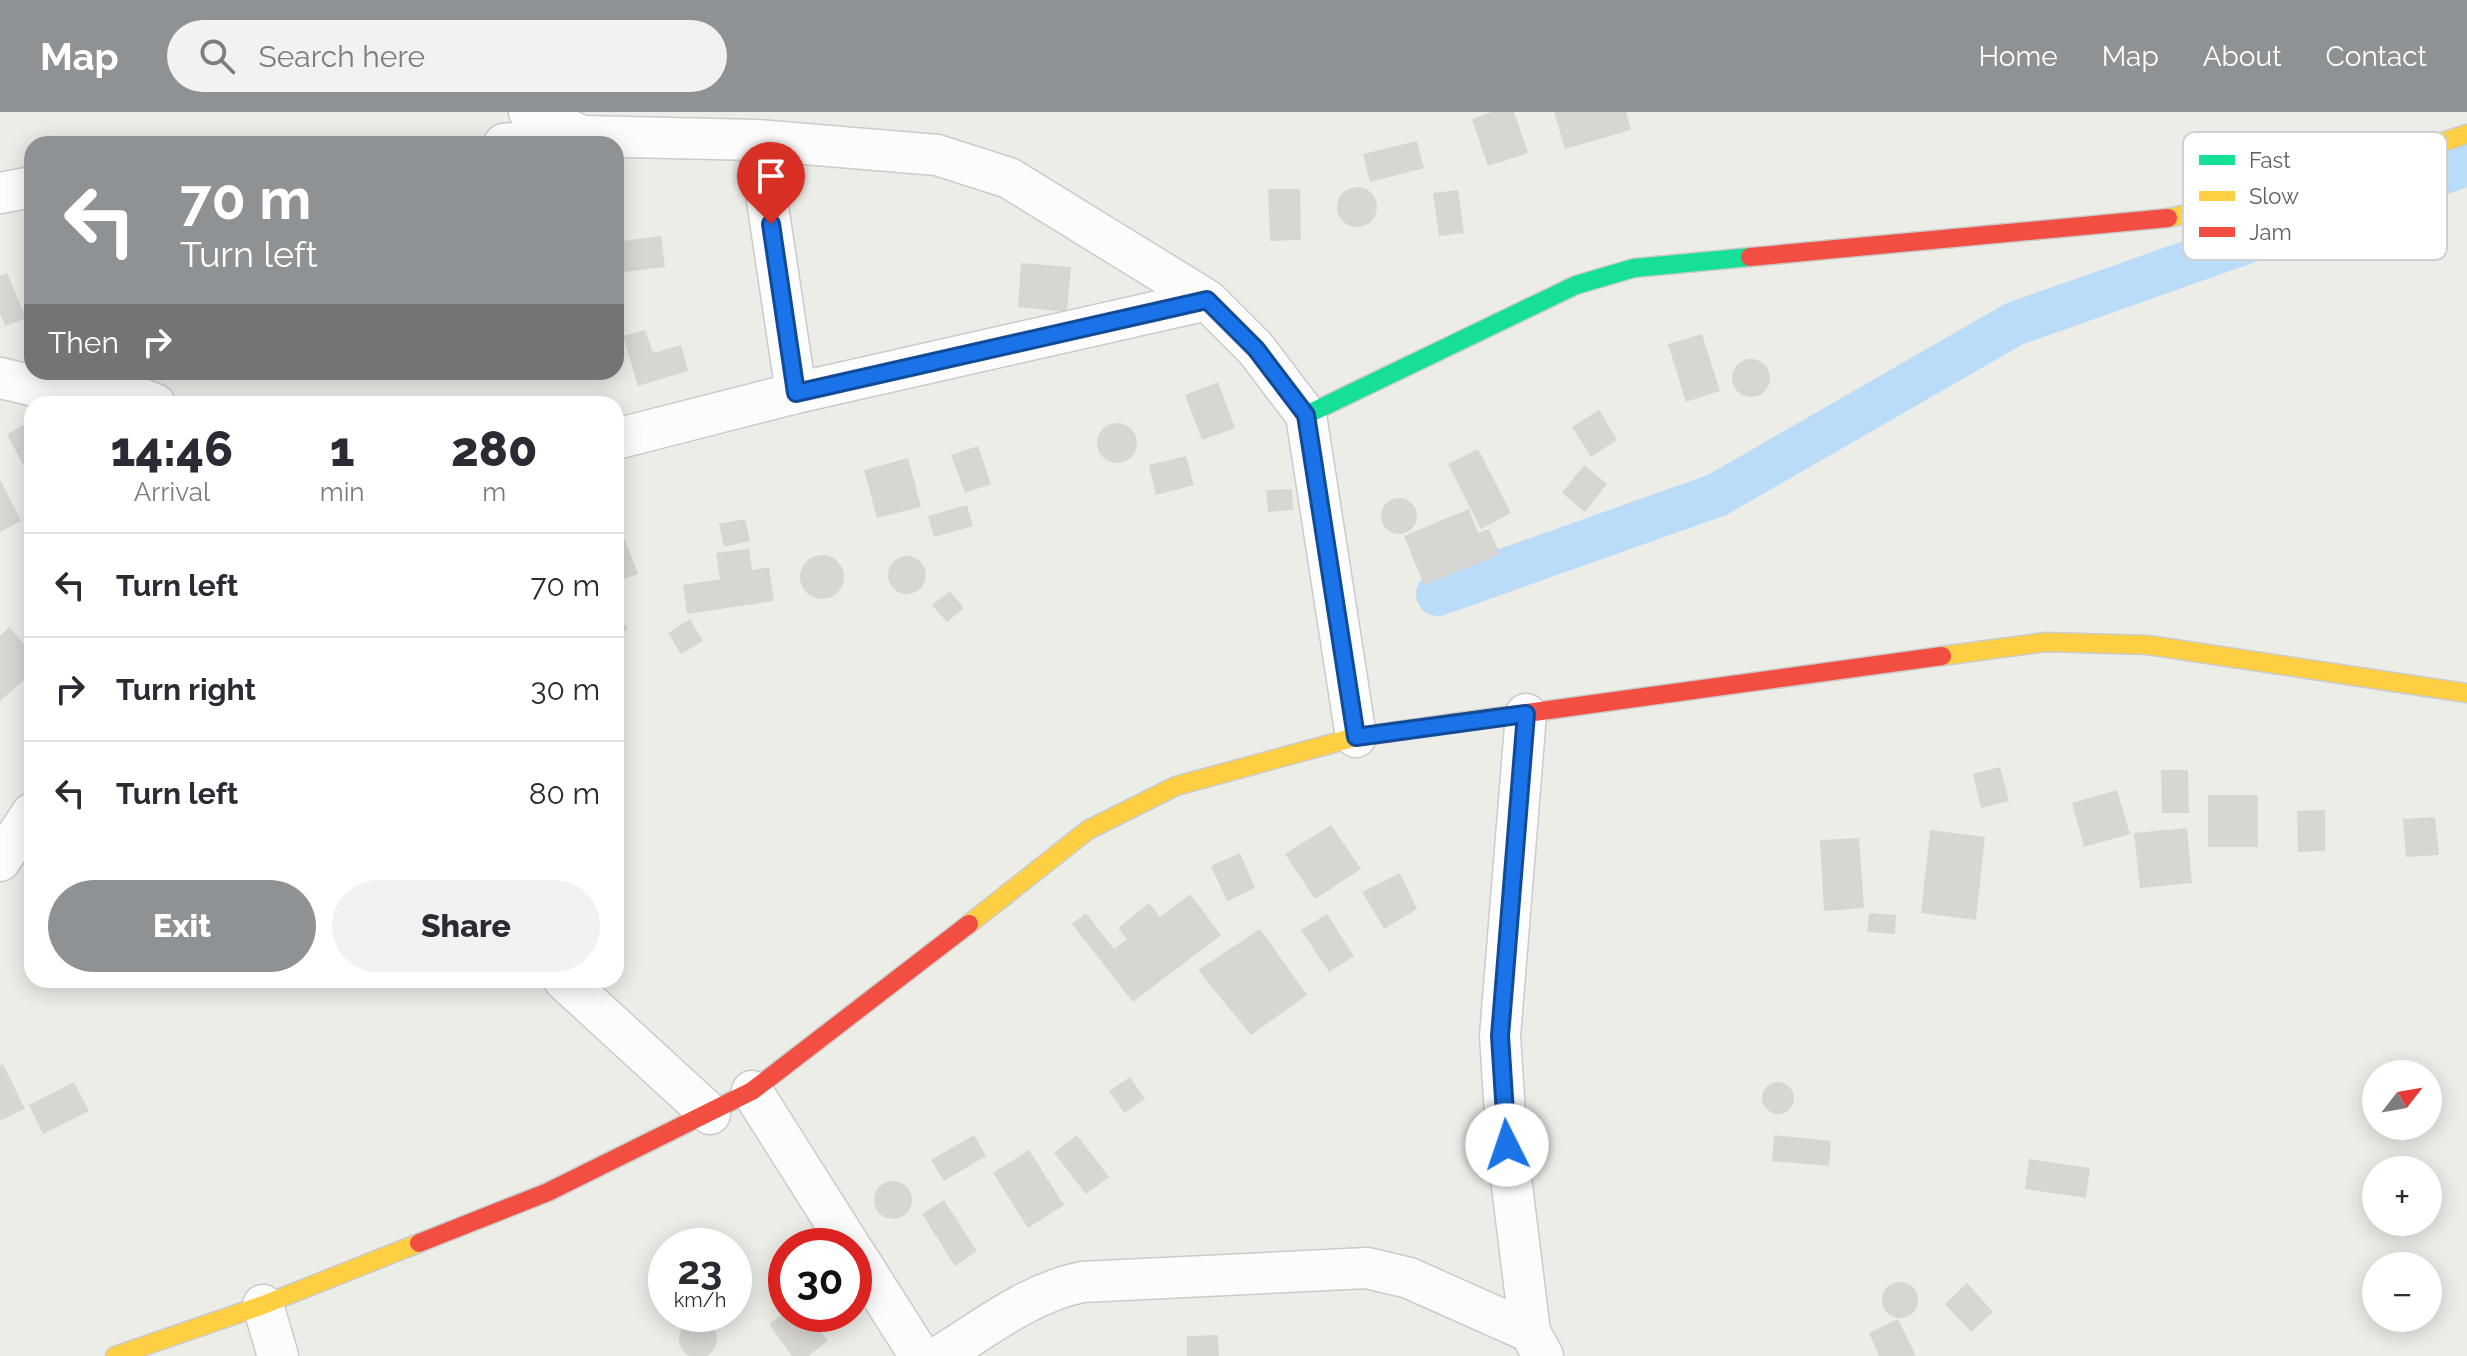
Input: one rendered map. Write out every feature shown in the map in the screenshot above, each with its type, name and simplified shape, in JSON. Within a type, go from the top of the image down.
[{"type":"street","points":[[529,112],[582,136]]},
{"type":"street","points":[[2447,141],[2467,134]]},
{"type":"street","points":[[624,137],[758,140],[937,155],[1009,178],[1207,300],[1256,349],[1306,415],[1356,737]]},
{"type":"street","points":[[758,140],[796,393]]},
{"type":"street","points":[[0,193],[24,188]]},
{"type":"street","points":[[1306,415],[1576,285],[1634,268],[2183,215]]},
{"type":"street","points":[[624,437],[796,393],[1207,300]]},
{"type":"street","points":[[0,378],[65,393],[100,380]]},
{"type":"street","points":[[109,380],[140,396]]},
{"type":"street","points":[[115,1356],[263,1305],[548,1192],[710,1114],[752,1091],[890,987],[1088,830],[1176,786],[1356,737],[2046,642],[2148,645],[2467,693]]},
{"type":"street","points":[[1526,714],[1500,1036],[1507,1145],[1536,1344]]},
{"type":"street","points":[[0,861],[24,825]]},
{"type":"street","points":[[573,988],[710,1114]]},
{"type":"street","points":[[752,1091],[839,1228]]},
{"type":"street","points":[[940,1356],[1035,1297],[1057,1287],[1082,1282],[1367,1268],[1409,1278],[1536,1344]]},
{"type":"street","points":[[872,1280],[920,1356]]},
{"type":"street","points":[[263,1305],[278,1356]]},
{"type":"building","points":[[1492,112],[1514,112],[1528,153],[1488,166],[1472,119]]},
{"type":"building","points":[[1554,112],[1626,112],[1631,130],[1565,149]]},
{"type":"building","points":[[1417,141],[1424,168],[1370,182],[1363,154]]},
{"type":"building","points":[[1357,187],[1371,193],[1377,207],[1371,221],[1357,227],[1343,221],[1337,207],[1343,193]]},
{"type":"building","points":[[1268,189],[1300,189],[1301,240],[1270,241]]},
{"type":"building","points":[[1458,190],[1464,233],[1439,236],[1433,193]]},
{"type":"building","points":[[661,236],[665,267],[624,272],[624,241]]},
{"type":"building","points":[[1021,263],[1071,267],[1067,312],[1018,307]]},
{"type":"building","points":[[7,273],[24,313],[24,319],[5,326],[0,314],[0,276]]},
{"type":"building","points":[[645,330],[653,353],[681,345],[688,371],[638,386],[624,336]]},
{"type":"building","points":[[1702,334],[1720,391],[1686,402],[1668,344]]},
{"type":"building","points":[[1751,359],[1765,364],[1770,378],[1765,392],[1751,397],[1737,392],[1732,378],[1737,364]]},
{"type":"building","points":[[1218,382],[1235,428],[1202,440],[1185,395]]},
{"type":"building","points":[[1599,410],[1617,440],[1591,457],[1572,427]]},
{"type":"building","points":[[1117,423],[1131,429],[1137,443],[1131,457],[1117,463],[1103,457],[1097,443],[1103,429]]},
{"type":"building","points":[[24,425],[24,466],[7,434]]},
{"type":"building","points":[[978,446],[991,484],[965,493],[951,455]]},
{"type":"building","points":[[1478,449],[1511,513],[1481,529],[1448,464]]},
{"type":"building","points":[[1186,456],[1194,485],[1156,495],[1149,465]]},
{"type":"building","points":[[908,458],[921,507],[877,518],[864,470]]},
{"type":"building","points":[[1584,465],[1607,484],[1585,512],[1562,493]]},
{"type":"building","points":[[0,479],[21,521],[0,532]]},
{"type":"building","points":[[1292,489],[1293,510],[1268,512],[1266,490]]},
{"type":"building","points":[[1399,498],[1412,503],[1417,516],[1412,529],[1399,534],[1386,529],[1381,516],[1386,503]]},
{"type":"building","points":[[967,505],[973,526],[934,537],[928,516]]},
{"type":"building","points":[[1469,509],[1478,533],[1489,529],[1500,554],[1424,585],[1404,536]]},
{"type":"building","points":[[745,519],[750,541],[724,547],[719,524]]},
{"type":"building","points":[[624,537],[638,574],[624,579]]},
{"type":"building","points":[[749,549],[752,570],[769,567],[774,601],[687,614],[683,585],[720,579],[716,553]]},
{"type":"building","points":[[822,555],[838,561],[844,577],[838,593],[822,599],[806,593],[800,577],[806,561]]},
{"type":"building","points":[[907,556],[921,561],[926,575],[921,589],[907,594],[893,589],[888,575],[893,561]]},
{"type":"building","points":[[950,591],[964,608],[947,622],[932,605]]},
{"type":"building","points":[[690,619],[703,641],[681,654],[668,633]]},
{"type":"building","points":[[9,627],[24,644],[24,680],[0,701],[0,636]]},
{"type":"building","points":[[2000,767],[2009,801],[1981,808],[1973,774]]},
{"type":"building","points":[[2161,770],[2188,770],[2189,813],[2162,813]]},
{"type":"building","points":[[2117,790],[2130,834],[2084,847],[2072,803]]},
{"type":"building","points":[[2208,795],[2258,795],[2258,847],[2208,847]]},
{"type":"building","points":[[2325,810],[2325,851],[2298,852],[2297,811]]},
{"type":"building","points":[[2435,817],[2439,855],[2406,857],[2403,819]]},
{"type":"building","points":[[1331,825],[1361,869],[1315,899],[1285,854]]},
{"type":"building","points":[[2187,828],[2192,883],[2140,888],[2134,833]]},
{"type":"building","points":[[1930,830],[1985,837],[1976,920],[1921,913]]},
{"type":"building","points":[[1859,838],[1864,908],[1824,911],[1820,840]]},
{"type":"building","points":[[1240,853],[1255,888],[1227,901],[1211,866]]},
{"type":"building","points":[[1400,873],[1417,909],[1384,929],[1362,892]]},
{"type":"building","points":[[1190,894],[1221,935],[1133,1002],[1072,924],[1086,913],[1114,949],[1127,939],[1118,928],[1149,903],[1160,917]]},
{"type":"building","points":[[1869,913],[1896,915],[1895,934],[1867,932]]},
{"type":"building","points":[[1327,914],[1354,956],[1329,972],[1301,930]]},
{"type":"building","points":[[1260,929],[1307,995],[1251,1035],[1198,970]]},
{"type":"building","points":[[3,1064],[25,1109],[0,1121],[0,1065]]},
{"type":"building","points":[[1130,1077],[1145,1099],[1124,1113],[1109,1091]]},
{"type":"building","points":[[74,1082],[89,1111],[43,1134],[29,1105]]},
{"type":"building","points":[[1778,1082],[1789,1087],[1794,1098],[1789,1109],[1778,1114],[1767,1109],[1762,1098],[1767,1087]]},
{"type":"building","points":[[974,1135],[986,1156],[944,1181],[931,1160]]},
{"type":"building","points":[[1077,1135],[1109,1177],[1086,1194],[1054,1153]]},
{"type":"building","points":[[1774,1135],[1831,1141],[1829,1166],[1772,1161]]},
{"type":"building","points":[[1029,1150],[1064,1205],[1028,1228],[993,1173]]},
{"type":"building","points":[[2029,1159],[2090,1168],[2086,1198],[2025,1189]]},
{"type":"building","points":[[893,1181],[907,1186],[912,1200],[907,1214],[893,1219],[879,1214],[874,1200],[879,1186]]},
{"type":"building","points":[[944,1200],[977,1251],[955,1266],[922,1214]]},
{"type":"building","points":[[1900,1282],[1913,1287],[1918,1300],[1913,1313],[1900,1318],[1887,1313],[1882,1300],[1887,1287]]},
{"type":"building","points":[[1967,1283],[1993,1312],[1971,1332],[1945,1304]]},
{"type":"building","points":[[1898,1319],[1916,1356],[1879,1356],[1869,1333]]},
{"type":"building","points":[[680,1332],[716,1332],[717,1339],[712,1353],[705,1357],[691,1357],[684,1353]]},
{"type":"building","points":[[775,1332],[821,1332],[828,1341],[808,1356],[792,1356]]},
{"type":"building","points":[[1218,1335],[1219,1356],[1187,1356],[1187,1336]]},
{"type":"waterway","points":[[2447,171],[2467,164]]},
{"type":"waterway","points":[[1438,594],[1717,495],[2014,324],[2195,260]]},
{"type":"traffic: fast","points":[[1306,415],[1576,285],[1634,268],[1750,257]]},
{"type":"traffic: slow","points":[[2447,141],[2467,134]]},
{"type":"traffic: slow","points":[[2168,218],[2183,215]]},
{"type":"traffic: slow","points":[[1942,656],[2046,642],[2148,645],[2467,693]]},
{"type":"traffic: slow","points":[[969,924],[1088,830],[1176,786],[1356,737],[1447,724]]},
{"type":"traffic: slow","points":[[115,1356],[263,1305],[419,1243]]},
{"type":"traffic: jam","points":[[1750,257],[2168,218]]},
{"type":"traffic: jam","points":[[1447,724],[1942,656]]},
{"type":"traffic: jam","points":[[419,1243],[548,1192],[752,1091],[969,924]]},
{"type":"route","points":[[771,224],[796,393],[1207,300],[1256,349],[1306,415],[1356,737],[1526,714],[1500,1036],[1507,1145]]}]
